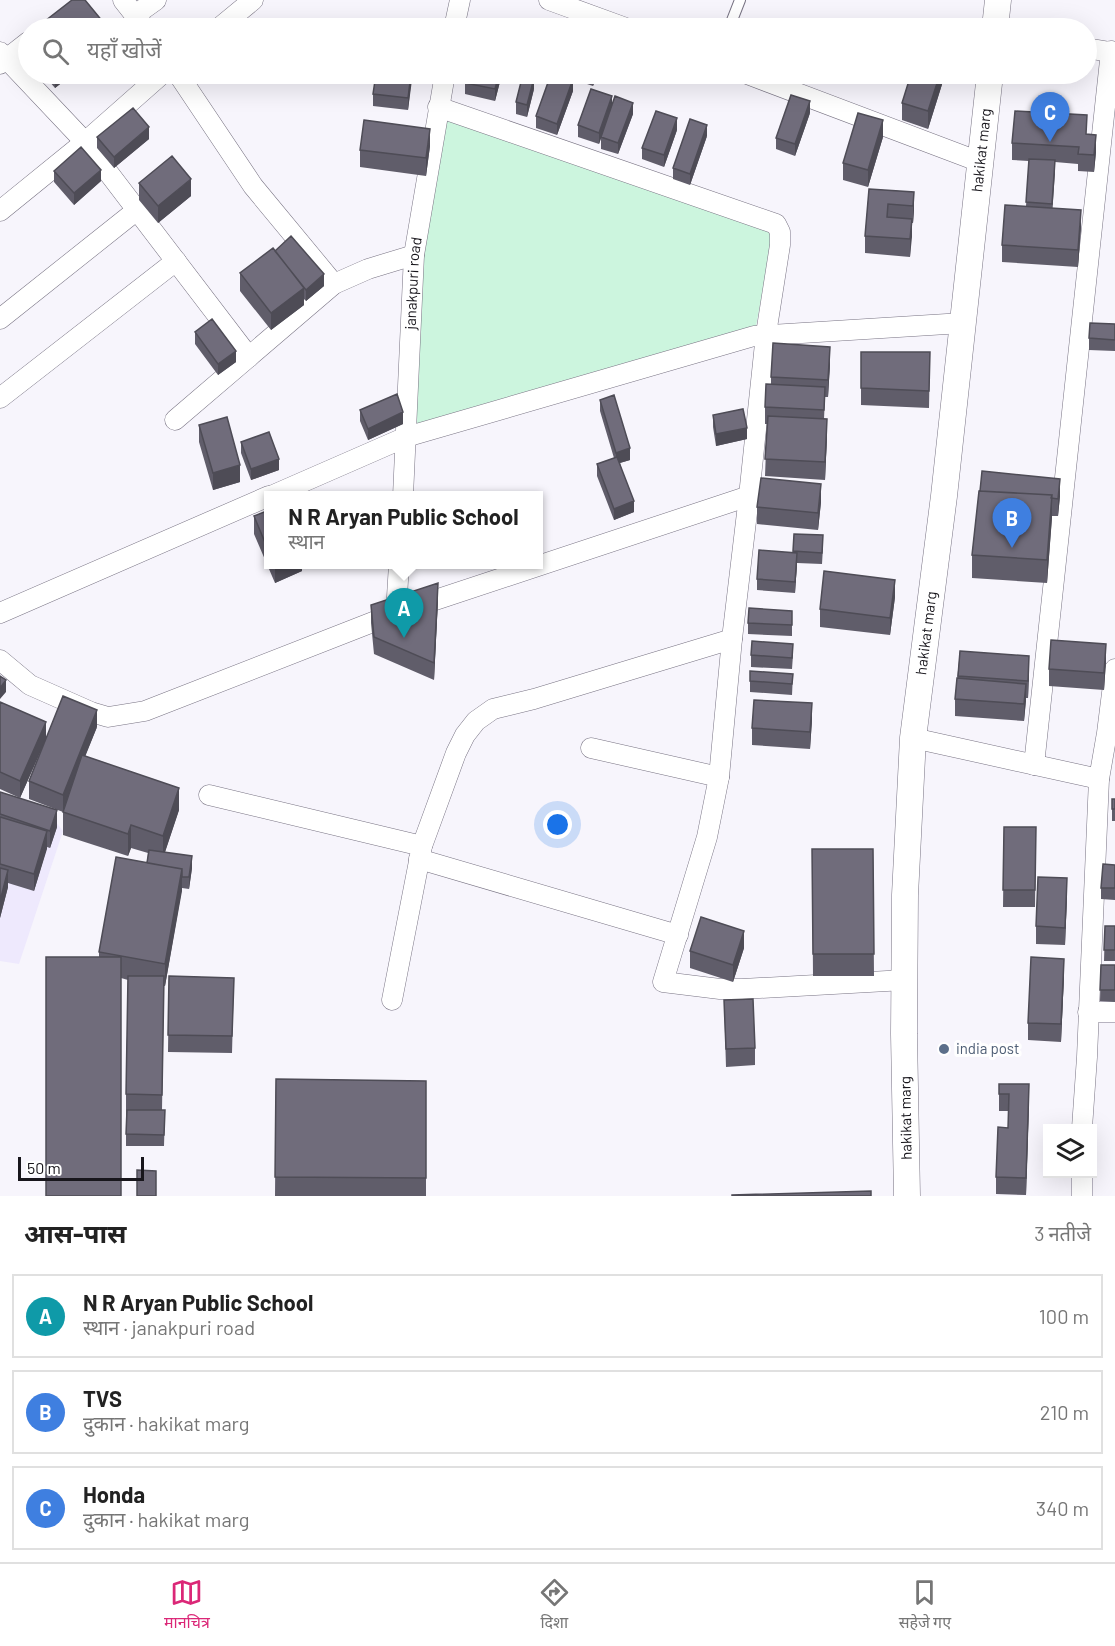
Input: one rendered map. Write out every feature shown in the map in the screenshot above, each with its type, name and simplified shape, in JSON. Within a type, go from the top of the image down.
[{"type":"street","points":[[134,14],[156,0]]},
{"type":"street","points":[[231,18],[253,0]]},
{"type":"street","points":[[456,18],[460,0]]},
{"type":"street","points":[[549,0],[598,18]]},
{"type":"street","points":[[996,18],[998,0]]},
{"type":"street","points":[[18,48],[2,58],[18,74]]},
{"type":"street","points":[[1034,765],[1113,52],[1097,50]]},
{"type":"street","points":[[28,84],[85,142],[249,357]]},
{"type":"street","points":[[0,211],[85,142],[151,84]]},
{"type":"street","points":[[185,84],[253,186],[334,284]]},
{"type":"street","name":"janakpuri road","points":[[403,491],[414,255],[443,84]]},
{"type":"street","points":[[773,84],[980,162]]},
{"type":"street","name":"hakikat marg","points":[[907,1196],[905,895],[913,738],[944,496],[989,84]]},
{"type":"street","points":[[438,107],[776,224],[780,232],[780,245],[766,334],[719,777],[707,837],[663,982],[720,989],[742,989],[905,980]]},
{"type":"street","points":[[0,319],[137,210]]},
{"type":"street","points":[[175,420],[334,284],[368,269],[414,255]]},
{"type":"street","points":[[0,398],[176,261]]},
{"type":"street","points":[[282,491],[406,437],[742,339],[766,334],[963,323]]},
{"type":"street","points":[[543,564],[749,496]]},
{"type":"street","points":[[0,614],[264,499]]},
{"type":"street","points":[[396,613],[399,569]]},
{"type":"street","points":[[0,660],[30,685],[91,712],[108,717],[127,715],[146,711],[396,613],[529,569]]},
{"type":"street","points":[[392,1000],[421,852],[456,753],[465,735],[476,721],[493,709],[534,699],[732,639]]},
{"type":"street","points":[[1082,1124],[1099,779],[1111,730],[1115,669]]},
{"type":"street","points":[[913,738],[1099,779]]},
{"type":"street","points":[[591,748],[719,777]]},
{"type":"street","points":[[208,795],[421,852],[678,935]]},
{"type":"street","points":[[1088,1012],[1115,1012]]},
{"type":"street","points":[[1082,1178],[1082,1196]]},
{"type":"lane","points":[[733,18],[740,0]]},
{"type":"shaded area","points":[[0,800],[55,821],[63,831],[19,964],[0,961]]},
{"type":"green space","points":[[438,107],[776,224],[754,336],[406,437]]},
{"type":"building","points":[[72,0],[85,0],[100,18],[49,18]]},
{"type":"building","points":[[374,84],[410,84],[408,98],[373,94]]},
{"type":"building","points":[[470,84],[496,84],[495,89]]},
{"type":"building","points":[[520,84],[532,84],[527,105],[516,102]]},
{"type":"building","points":[[547,84],[571,84],[557,124],[536,116]]},
{"type":"building","points":[[908,84],[937,84],[928,111],[902,103]]},
{"type":"building","points":[[591,89],[612,96],[599,133],[578,125]]},
{"type":"building","points":[[791,95],[810,101],[795,144],[776,138]]},
{"type":"building","points":[[615,96],[633,103],[618,143],[601,137]]},
{"type":"building","points":[[133,108],[149,127],[114,157],[97,137]]},
{"type":"building","points":[[656,111],[677,118],[664,155],[642,148]]},
{"type":"building","points":[[1015,111],[1087,115],[1086,134],[1096,135],[1094,155],[1078,154],[1079,147],[1012,143]]},
{"type":"building","points":[[858,113],[883,120],[868,170],[843,163]]},
{"type":"building","points":[[690,119],[707,125],[690,174],[673,168]]},
{"type":"building","points":[[364,120],[430,129],[426,158],[360,150]]},
{"type":"building","points":[[81,147],[101,170],[74,193],[54,171]]},
{"type":"building","points":[[172,156],[191,179],[158,206],[139,183]]},
{"type":"building","points":[[1029,159],[1055,160],[1052,204],[1026,202]]},
{"type":"building","points":[[869,189],[914,192],[913,206],[888,204],[887,217],[912,219],[910,239],[865,236]]},
{"type":"building","points":[[1005,205],[1081,210],[1078,250],[1002,245]]},
{"type":"building","points":[[291,236],[324,274],[306,290],[275,251]]},
{"type":"building","points":[[273,248],[304,288],[271,313],[240,273]]},
{"type":"building","points":[[212,319],[236,351],[218,364],[195,332]]},
{"type":"building","points":[[1090,323],[1115,324],[1115,340],[1089,338]]},
{"type":"building","points":[[773,343],[830,347],[828,380],[771,377]]},
{"type":"building","points":[[861,352],[930,352],[929,391],[861,388]]},
{"type":"building","points":[[766,384],[825,387],[824,410],[765,407]]},
{"type":"building","points":[[397,394],[403,412],[368,429],[360,410]]},
{"type":"building","points":[[614,395],[630,448],[616,453],[600,400]]},
{"type":"building","points":[[743,409],[747,428],[716,434],[713,415]]},
{"type":"building","points":[[768,416],[827,419],[825,462],[765,459]]},
{"type":"building","points":[[227,417],[240,465],[213,473],[199,425]]},
{"type":"building","points":[[269,432],[279,459],[251,469],[241,442]]},
{"type":"building","points":[[617,457],[634,501],[614,509],[597,464]]},
{"type":"building","points":[[982,471],[1060,479],[1058,499],[1051,498],[1052,495],[980,491]]},
{"type":"building","points":[[761,478],[821,484],[818,513],[757,507]]},
{"type":"building","points":[[979,491],[1052,495],[1047,560],[972,555]]},
{"type":"building","points":[[264,512],[264,540],[254,516]]},
{"type":"building","points":[[794,534],[823,535],[822,553],[793,551]]},
{"type":"building","points":[[759,550],[797,553],[795,582],[757,579]]},
{"type":"building","points":[[824,571],[895,580],[890,618],[820,609]]},
{"type":"building","points":[[438,583],[434,663],[374,637],[371,605]]},
{"type":"building","points":[[749,608],[792,611],[792,625],[748,623]]},
{"type":"building","points":[[1051,640],[1106,644],[1104,673],[1049,669]]},
{"type":"building","points":[[752,641],[793,644],[792,658],[751,655]]},
{"type":"building","points":[[960,651],[1029,656],[1028,681],[958,676]]},
{"type":"building","points":[[750,671],[793,674],[792,684],[750,681]]},
{"type":"building","points":[[0,676],[6,680],[0,688]]},
{"type":"building","points":[[957,678],[1026,684],[1024,704],[955,699]]},
{"type":"building","points":[[63,696],[97,710],[63,795],[29,781]]},
{"type":"building","points":[[754,700],[812,703],[810,732],[752,728]]},
{"type":"building","points":[[0,702],[46,722],[20,781],[0,772]]},
{"type":"building","points":[[82,755],[179,788],[163,836],[131,825],[128,834],[63,812]]},
{"type":"building","points":[[0,792],[57,810],[50,831],[0,814]]},
{"type":"building","points":[[1112,799],[1115,799],[1115,809],[1112,809]]},
{"type":"building","points":[[0,817],[47,831],[34,874],[0,864]]},
{"type":"building","points":[[1004,827],[1036,827],[1035,890],[1003,890]]},
{"type":"building","points":[[812,849],[873,849],[874,954],[813,954]]},
{"type":"building","points":[[149,850],[192,856],[189,877],[182,877],[182,869],[147,863]]},
{"type":"building","points":[[116,857],[182,869],[165,964],[99,952]]},
{"type":"building","points":[[1103,864],[1115,865],[1115,888],[1101,888]]},
{"type":"building","points":[[0,868],[8,870],[0,901]]},
{"type":"building","points":[[1038,877],[1067,878],[1065,928],[1036,926]]},
{"type":"building","points":[[701,917],[744,931],[733,965],[690,951]]},
{"type":"building","points":[[1105,926],[1115,926],[1115,950],[1104,950]]},
{"type":"building","points":[[46,957],[121,957],[121,1196],[46,1196]]},
{"type":"building","points":[[1031,957],[1064,959],[1061,1024],[1028,1023]]},
{"type":"building","points":[[1101,965],[1115,965],[1115,990],[1100,990]]},
{"type":"building","points":[[128,976],[164,976],[162,1095],[126,1094]]},
{"type":"building","points":[[169,976],[234,978],[232,1036],[168,1035]]},
{"type":"building","points":[[753,999],[755,1048],[726,1049],[724,1000]]},
{"type":"building","points":[[276,1079],[426,1081],[426,1178],[275,1177]]},
{"type":"building","points":[[999,1084],[1029,1084],[1026,1178],[996,1177],[998,1127],[1008,1128],[1009,1094],[999,1094]]},
{"type":"building","points":[[127,1110],[165,1110],[164,1135],[126,1134]]},
{"type":"building","points":[[137,1170],[156,1171],[156,1196],[137,1196]]},
{"type":"building","points":[[871,1191],[871,1196],[732,1196],[732,1195]]},
{"type":"place","name":"Honda","points":[[1050,142]]},
{"type":"place","name":"TVS","points":[[1012,548]]},
{"type":"place","name":"N R Aryan Public School","points":[[404,638]]},
{"type":"place","name":"india post","points":[[944,1049]]}]
